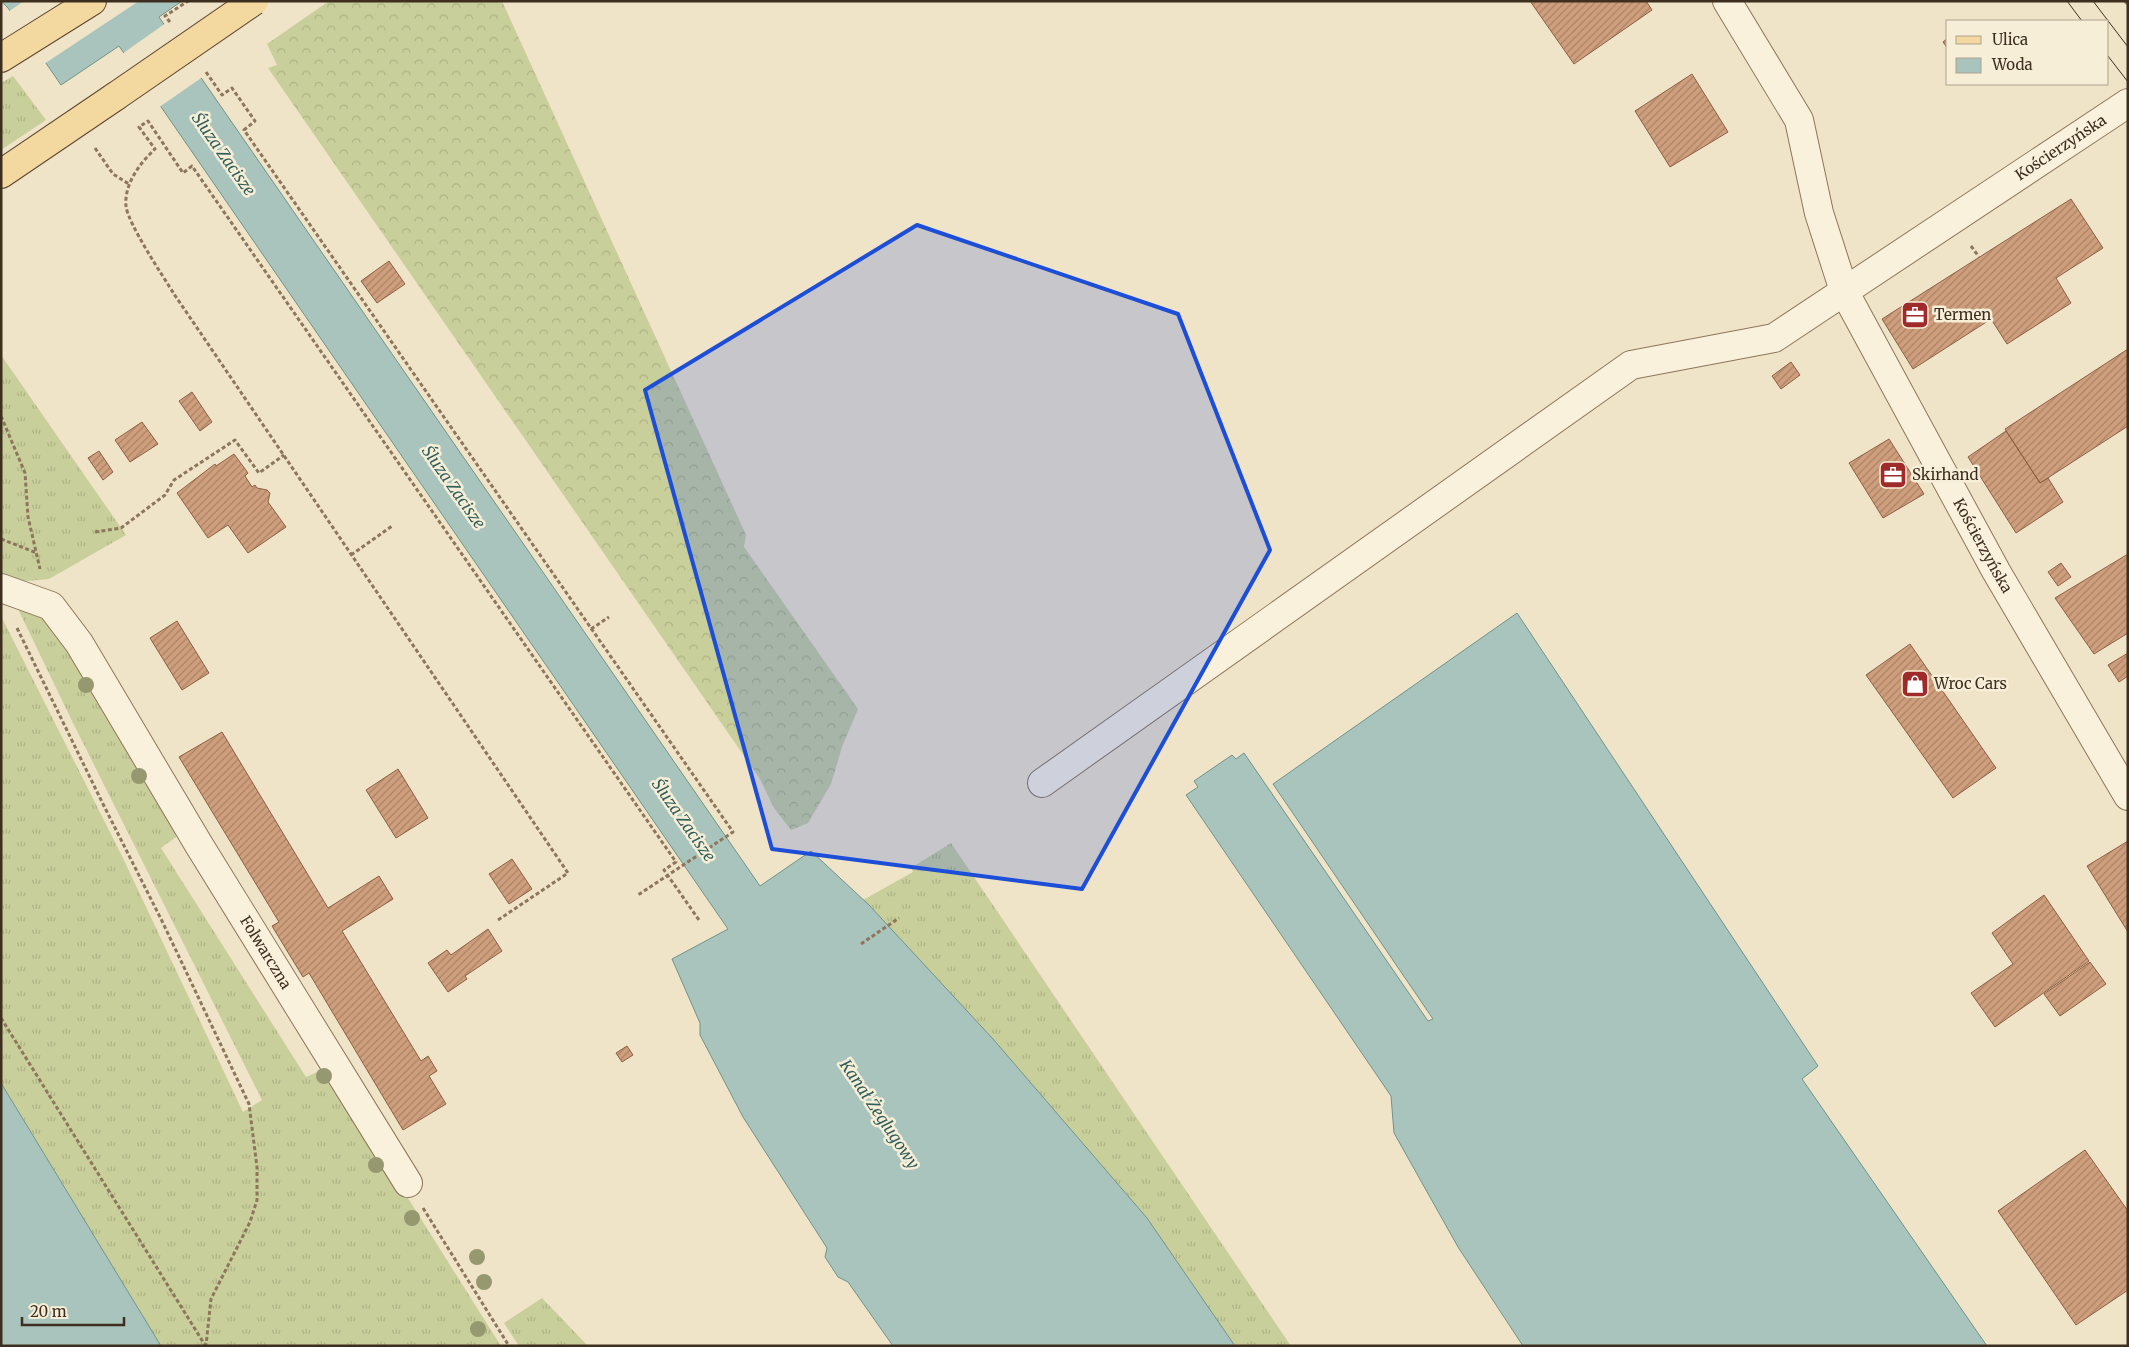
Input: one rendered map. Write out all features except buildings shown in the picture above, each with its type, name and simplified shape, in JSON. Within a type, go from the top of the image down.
[{"type":"main road","points":[[1,58],[92,1]]},
{"type":"main road","points":[[1,174],[254,1]]},
{"type":"street","name":"Kościerzyńska","points":[[1727,1],[1799,120],[1819,214],[1844,292],[1996,571],[2128,796]]},
{"type":"street","name":"Kościerzyńska","points":[[1844,292],[2128,103]]},
{"type":"street","points":[[1042,783],[1630,365],[1774,338],[1844,292]]},
{"type":"street","name":"Folwarczna","points":[[2,589],[51,606],[79,643],[199,845],[408,1183]]},
{"type":"path","points":[[2125,1],[2128,5]]},
{"type":"path","points":[[245,106],[255,121],[244,130],[733,832],[638,895]]},
{"type":"path","points":[[498,920],[568,873],[174,294],[138,233],[126,206],[129,184],[155,149],[140,126],[148,121],[183,173],[192,166],[671,854],[676,862],[664,870],[699,920]]},
{"type":"path","points":[[94,145],[113,174],[129,184]]},
{"type":"path","points":[[1,416],[26,473],[28,518],[41,572]]},
{"type":"path","points":[[95,532],[121,528],[165,495],[174,480],[235,440],[258,473],[284,456]]},
{"type":"path","points":[[351,555],[392,526]]},
{"type":"path","points":[[1,539],[36,553]]},
{"type":"path","points":[[2,589],[19,631],[162,921],[249,1104],[257,1167],[257,1200],[250,1222],[211,1299],[206,1346]]},
{"type":"path","points":[[591,628],[609,617]]},
{"type":"path","points":[[862,944],[899,918]]},
{"type":"path","points":[[1,1018],[206,1346]]},
{"type":"path","points":[[408,1183],[509,1346]]},
{"type":"highlighted area","points":[[917,225],[1178,314],[1270,550],[1082,889],[772,849],[645,390]]},
{"type":"green space","points":[[329,1],[502,1],[746,535],[744,547],[858,709],[842,747],[831,784],[808,823],[791,830],[774,808],[760,779],[268,68],[277,65],[267,44]]},
{"type":"green space","points":[[13,76],[46,120],[1,150],[1,83]]},
{"type":"green space","points":[[1,355],[126,535],[49,579],[17,582],[1,573]]},
{"type":"green space","points":[[22,606],[52,622],[183,832],[161,848],[306,1077],[326,1068],[501,1346],[161,1346],[1,1083],[1,616],[121,854],[243,1112],[262,1100],[71,719],[19,611]]},
{"type":"green space","points":[[951,843],[1291,1346],[1235,1346],[1147,1218],[993,1039],[863,900],[913,872],[911,868]]},
{"type":"green space","points":[[542,1298],[588,1346],[519,1346],[504,1323]]},
{"type":"water","points":[[1,1],[182,1],[159,17],[760,886],[811,851],[869,905],[993,1039],[1147,1218],[1235,1346],[893,1346],[848,1282],[838,1277],[825,1257],[827,1248],[743,1117],[700,1035],[700,1023],[672,959],[728,929],[119,46],[61,85],[8,8]]},
{"type":"water","points":[[1517,613],[1818,1066],[1802,1079],[1987,1346],[1523,1346],[1458,1247],[1394,1133],[1391,1096],[1186,795],[1198,787],[1194,781],[1232,755],[1236,759],[1244,753],[1428,1021],[1433,1019],[1273,784]]},
{"type":"water","points":[[1,1083],[161,1346],[1,1346]]},
{"type":"pier","points":[[24,1],[139,1],[44,64],[8,12]]},
{"type":"pier","points":[[166,23],[204,76],[158,108],[122,54]]},
{"type":"tram line","points":[[2067,1],[2081,20]]},
{"type":"tram line","points":[[2093,1],[2107,20]]},
{"type":"tram line","points":[[2109,22],[2128,47]]},
{"type":"tram line","points":[[2109,57],[2128,82]]},
{"type":"place","name":"Termen","points":[[1915,315]]},
{"type":"place","name":"Skirhand","points":[[1893,475]]},
{"type":"place","name":"Wroc Cars","points":[[1915,684]]},
{"type":"water label","name":"Śluza Zacisze","points":[[224,154]]},
{"type":"water label","name":"Śluza Zacisze","points":[[454,487]]},
{"type":"water label","name":"Śluza Zacisze","points":[[684,820]]},
{"type":"water label","name":"Kanał Żeglugowy","points":[[880,1114]]}]
